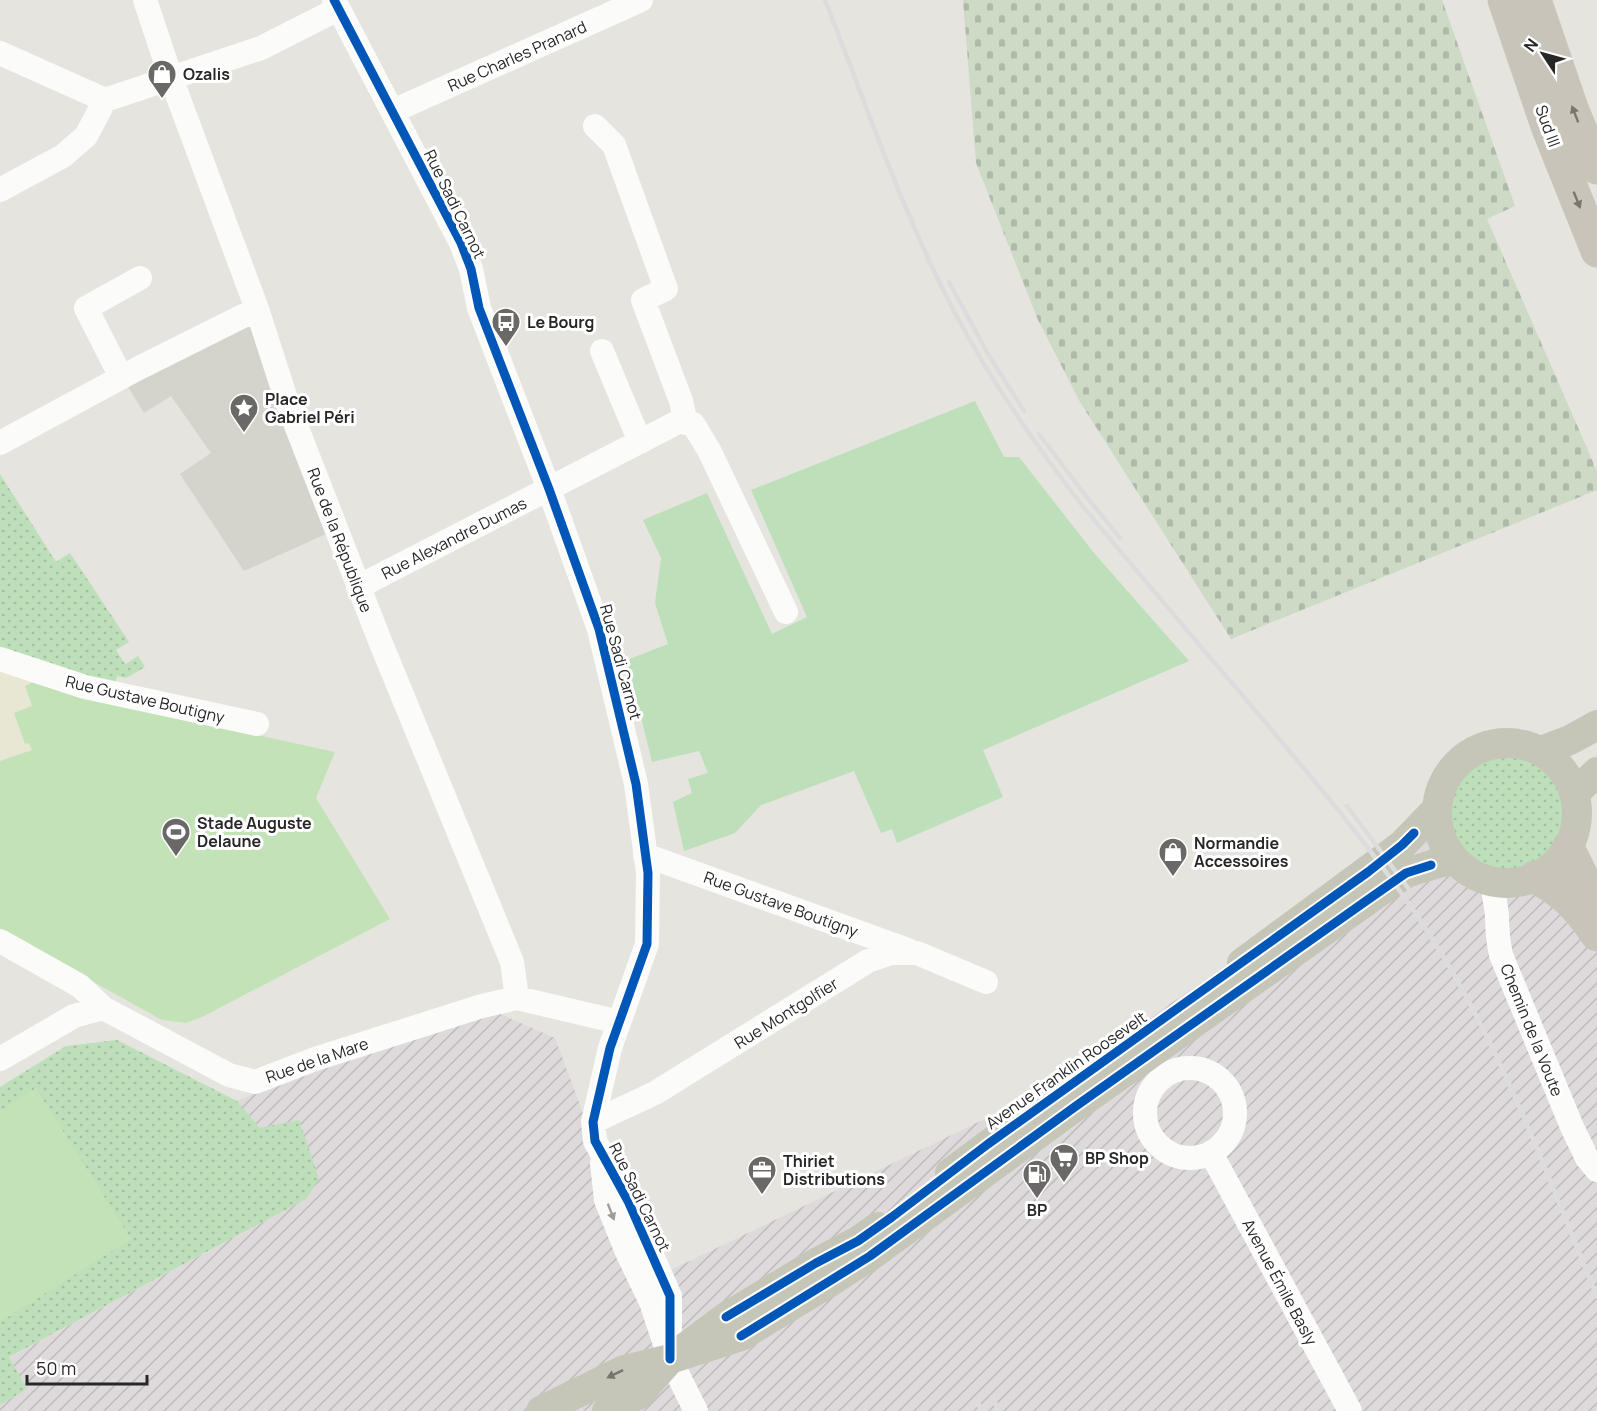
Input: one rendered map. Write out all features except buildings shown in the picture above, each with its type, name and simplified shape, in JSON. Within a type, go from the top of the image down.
[{"type":"highway","name":"Sud III","points":[[1504,0],[1547,126],[1597,251]]},
{"type":"highway","name":"Sud III","points":[[1535,0],[1573,111],[1597,168]]},
{"type":"highway","points":[[1568,848],[1597,906]]},
{"type":"highway","points":[[1535,878],[1559,890],[1571,901],[1582,912],[1597,935]]},
{"type":"main road","points":[[1541,751],[1570,740],[1597,725]]},
{"type":"main road","points":[[1500,743],[1528,746],[1541,751],[1562,769],[1575,794],[1577,821],[1568,848],[1554,865],[1535,878],[1514,883],[1493,882],[1472,874],[1448,851],[1439,831],[1437,809],[1439,795],[1452,770],[1473,752],[1500,743]]},
{"type":"main road","points":[[1575,794],[1597,772]]},
{"type":"main road","name":"Avenue Franklin Roosevelt","points":[[607,1411],[638,1395],[670,1359],[726,1317],[858,1240],[892,1217],[988,1144],[1368,872],[1402,845],[1437,809]]},
{"type":"main road","name":"Avenue Franklin Roosevelt","points":[[541,1411],[624,1370],[670,1359],[741,1336],[825,1286],[1406,873],[1455,860]]},
{"type":"street","name":"Rue de la République","points":[[145,0],[171,78],[257,309],[288,405],[358,586],[512,962],[518,998]]},
{"type":"street","name":"Rue Charles Pranard","points":[[393,111],[641,0]]},
{"type":"street","points":[[0,53],[105,100],[261,48],[336,4]]},
{"type":"street","name":"Rue Sadi Carnot","points":[[336,4],[461,243],[471,269],[479,308],[549,489],[599,629],[636,784],[648,881],[647,944],[610,1048],[593,1122],[595,1141],[628,1201],[670,1296],[670,1359]]},
{"type":"street","points":[[0,190],[63,156],[86,136],[105,100]]},
{"type":"street","points":[[595,126],[614,145],[666,289],[643,300],[681,401],[686,423]]},
{"type":"street","points":[[121,377],[86,308],[140,278]]},
{"type":"street","points":[[0,443],[121,377],[257,309]]},
{"type":"street","points":[[602,351],[640,442]]},
{"type":"street","points":[[549,489],[680,421],[693,424],[709,450],[786,612]]},
{"type":"street","name":"Rue Alexandre Dumas","points":[[358,586],[549,489]]},
{"type":"street","name":"Rue Gustave Boutigny","points":[[0,660],[85,687],[257,724]]},
{"type":"street","name":"Rue Gustave Boutigny","points":[[645,855],[918,953]]},
{"type":"street","name":"Chemin de la Voute","points":[[1493,882],[1497,915],[1496,932],[1501,955],[1572,1127],[1587,1158],[1597,1170]]},
{"type":"street","name":"Rue de la Mare","points":[[0,941],[80,986],[103,1008],[229,1075],[255,1082],[315,1059],[471,1010],[518,998],[619,1022]]},
{"type":"street","name":"Rue Montgolfier","points":[[593,1122],[655,1093],[868,961],[891,952],[918,953],[986,982]]},
{"type":"street","points":[[3,1051],[74,1016],[103,1008]]},
{"type":"street","name":"Avenue Émile Basly","points":[[1211,1153],[1350,1411]]},
{"type":"street","points":[[670,1359],[696,1411]]},
{"type":"shaded area","name":"Place Gabriel Péri","points":[[251,321],[326,534],[244,571],[180,474],[211,453],[171,396],[144,413],[128,387]]},
{"type":"shaded area","points":[[0,671],[35,681],[32,706],[18,720],[26,744],[29,742],[32,750],[1,761],[0,766]]},
{"type":"shaded area","points":[[1479,792],[1597,930],[1597,1411],[0,1411],[0,1405],[27,1389],[8,1358],[306,1199],[260,1128],[237,1101],[314,1067],[498,1013],[555,1038],[646,1282],[1043,1091]]},
{"type":"green space","points":[[963,0],[1442,0],[1515,206],[1487,219],[1597,471],[1597,490],[1231,639],[1080,402],[1038,320],[976,163]]},
{"type":"green space","points":[[975,401],[1004,457],[1019,457],[1094,553],[1189,661],[983,750],[1003,797],[897,843],[892,829],[881,833],[854,771],[761,805],[735,833],[684,851],[673,802],[692,793],[688,779],[708,773],[699,751],[652,762],[627,660],[668,644],[655,603],[661,558],[643,520],[707,493],[772,634],[807,617],[751,490]]},
{"type":"green space","points":[[0,474],[56,562],[70,553],[129,642],[116,650],[125,664],[138,656],[145,667],[126,678],[117,676],[115,684],[0,650]]},
{"type":"green space","name":"Stade Auguste Delaune","points":[[35,681],[85,697],[335,752],[316,798],[390,919],[202,1017],[186,1023],[162,1020],[0,930],[0,761],[32,750],[29,743],[25,744],[14,713],[32,706],[25,686]]},
{"type":"green space","points":[[1508,755],[1530,759],[1548,772],[1561,790],[1565,812],[1561,834],[1548,852],[1530,865],[1508,869],[1486,865],[1468,852],[1455,834],[1451,812],[1455,790],[1468,772],[1486,759]]},
{"type":"green space","points":[[117,1040],[237,1101],[260,1128],[299,1120],[319,1179],[306,1199],[9,1357],[27,1389],[0,1405],[0,1087],[66,1046]]},
{"type":"green space","points":[[36,1088],[131,1239],[0,1322],[0,1111]]},
{"type":"railway","points":[[825,0],[885,157],[918,235],[954,311],[982,362],[1046,458],[1081,504],[1322,790],[1387,874],[1428,932],[1478,1019],[1500,1065],[1541,1157],[1597,1297]]},
{"type":"railway","points":[[949,282],[988,354],[1024,411]]},
{"type":"railway","points":[[1039,434],[1120,538]]},
{"type":"railway","points":[[1347,806],[1408,888]]},
{"type":"railway","points":[[992,1397],[999,1411]]},
{"type":"railway","points":[[978,1403],[982,1411]]},
{"type":"cycle path","points":[[334,0],[461,243],[471,269],[479,308],[549,489],[599,629],[636,784],[648,873],[647,944],[610,1048],[593,1122],[595,1141],[628,1201],[670,1296],[670,1359]]},
{"type":"cycle path","points":[[726,1317],[816,1263],[858,1241],[988,1144],[1368,872],[1414,833]]},
{"type":"cycle path","points":[[741,1336],[870,1256],[1076,1106],[1406,873],[1431,865]]},
{"type":"place","name":"Ozalis","points":[[162,100]]},
{"type":"place","name":"Le Bourg","points":[[506,348]]},
{"type":"place","name":"Place Gabriel Péri","points":[[244,434]]},
{"type":"place","name":"Stade Auguste Delaune","points":[[176,858]]},
{"type":"place","name":"Normandie Accessoires","points":[[1173,878]]},
{"type":"place","name":"BP Shop","points":[[1064,1184]]},
{"type":"place","name":"Thiriet Distributions","points":[[762,1196]]},
{"type":"place","name":"BP","points":[[1037,1200]]}]
